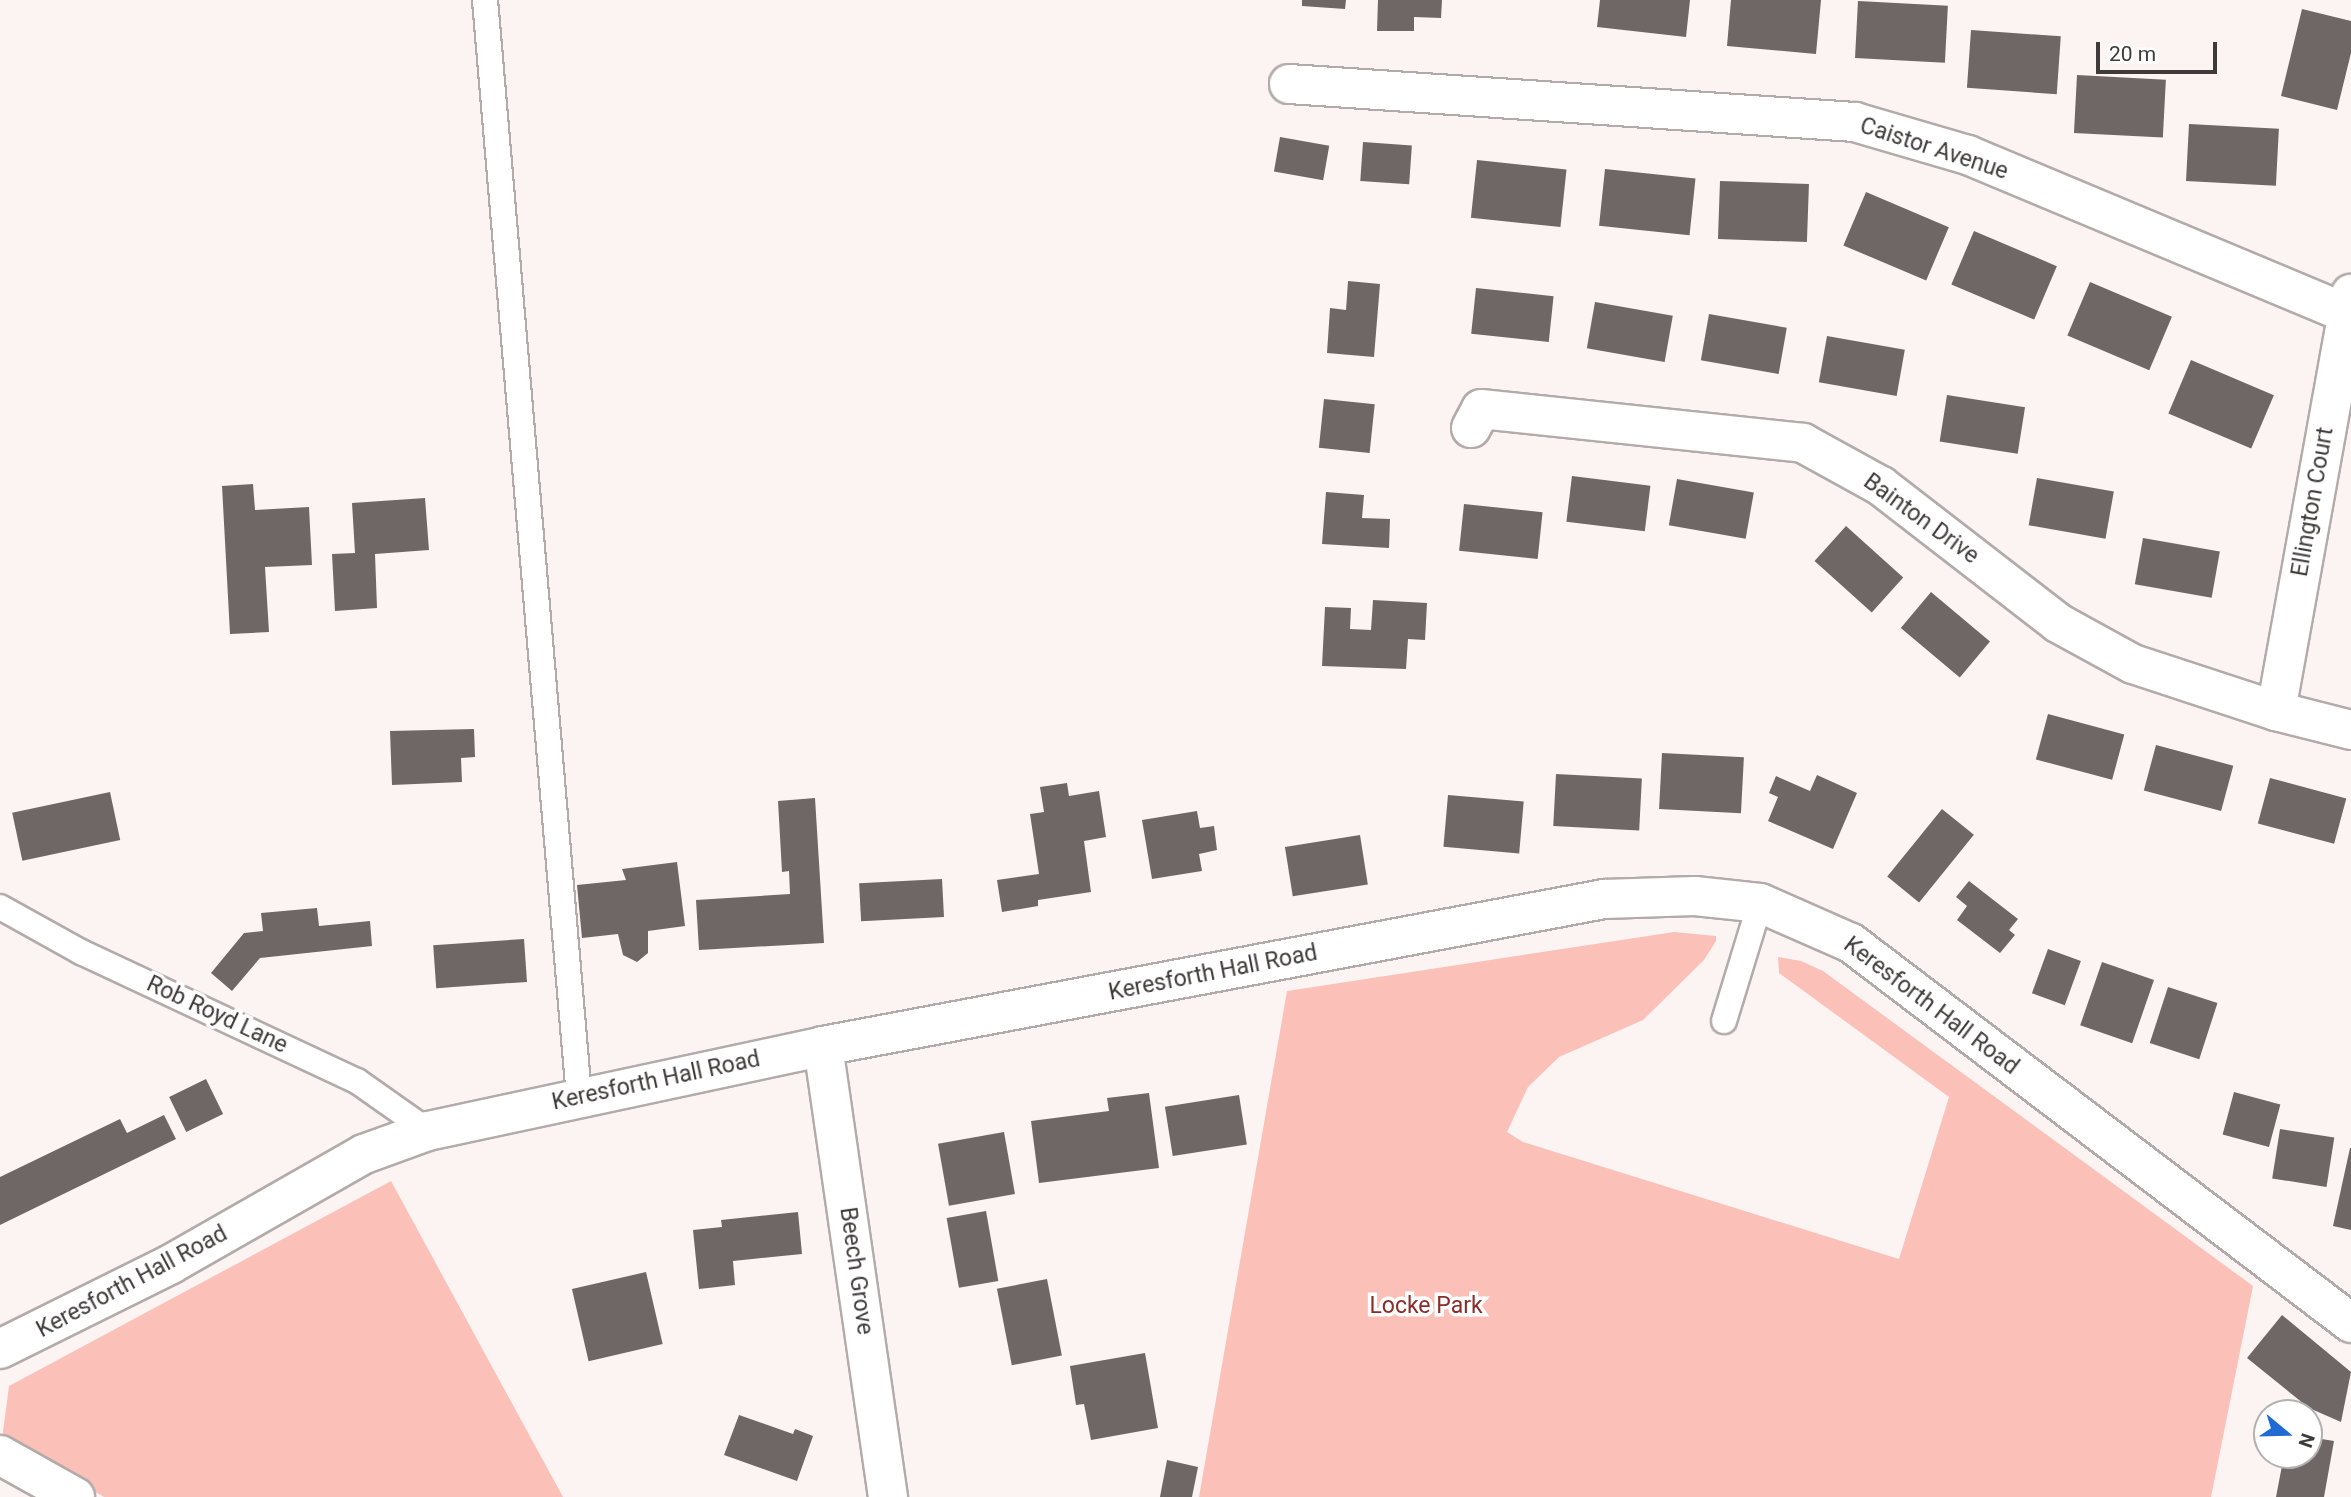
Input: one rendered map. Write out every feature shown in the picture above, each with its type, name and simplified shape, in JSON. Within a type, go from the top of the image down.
[{"type":"street","name":"Caistor Avenue","points":[[1289,84],[1497,84],[1855,122],[1968,155],[2349,304]]},
{"type":"street","name":"Ellington Court","points":[[2276,711],[2349,304]]},
{"type":"street","name":"Bainton Drive","points":[[1471,428],[1481,409],[1803,443],[1881,486],[2059,623],[2133,664],[2276,711],[2351,730]]},
{"type":"street","name":"Keresforth Hall Road","points":[[0,1349],[171,1264],[364,1153],[428,1131],[823,1046],[1604,899],[1695,896],[1760,903],[1851,943],[2351,1323]]},
{"type":"street","name":"Beech Grove","points":[[823,1046],[888,1497]]},
{"type":"street","points":[[0,1455],[75,1497]]},
{"type":"lane","points":[[485,0],[579,1097]]},
{"type":"lane","points":[[1724,1021],[1760,903]]},
{"type":"lane","name":"Rob Royd Lane","points":[[0,907],[82,951],[358,1081],[428,1131]]},
{"type":"green space","name":"Locke Park","points":[[1674,932],[1716,936],[1716,941],[1704,960],[1643,1020],[1559,1057],[1528,1087],[1507,1132],[1523,1142],[1899,1259],[1949,1097],[1779,973],[1778,957],[1801,961],[1823,971],[2253,1286],[2211,1497],[1199,1497],[1287,991]]},
{"type":"green space","points":[[391,1181],[563,1497],[104,1497],[2,1439],[9,1386]]},
{"type":"building","points":[[1302,0],[1346,0],[1345,9],[1302,6]]},
{"type":"building","points":[[1378,0],[1442,0],[1441,18],[1414,17],[1414,31],[1377,31]]},
{"type":"building","points":[[1600,0],[1690,0],[1686,37],[1597,27]]},
{"type":"building","points":[[1731,0],[1821,0],[1816,54],[1727,46]]},
{"type":"building","points":[[1858,1],[1948,6],[1945,63],[1855,58]]},
{"type":"building","points":[[2302,9],[2351,21],[2351,53],[2337,110],[2281,96]]},
{"type":"building","points":[[1971,30],[2061,36],[2057,94],[1967,88]]},
{"type":"building","points":[[2077,75],[2166,80],[2163,138],[2074,133]]},
{"type":"building","points":[[2189,124],[2279,129],[2276,186],[2186,181]]},
{"type":"building","points":[[1280,137],[1329,146],[1323,180],[1274,171]]},
{"type":"building","points":[[1363,142],[1412,145],[1409,184],[1360,181]]},
{"type":"building","points":[[1477,160],[1567,169],[1560,227],[1471,218]]},
{"type":"building","points":[[1605,169],[1696,179],[1690,235],[1599,226]]},
{"type":"building","points":[[1720,181],[1809,184],[1807,242],[1718,239]]},
{"type":"building","points":[[1866,192],[1949,227],[1926,281],[1843,245]]},
{"type":"building","points":[[1974,231],[2057,266],[2034,320],[1951,284]]},
{"type":"building","points":[[1348,281],[1380,284],[1374,357],[1327,353],[1330,308],[1346,310]]},
{"type":"building","points":[[2090,282],[2172,317],[2149,370],[2067,335]]},
{"type":"building","points":[[1476,288],[1554,296],[1549,342],[1471,334]]},
{"type":"building","points":[[1595,302],[1673,316],[1665,362],[1587,348]]},
{"type":"building","points":[[1709,314],[1787,328],[1779,374],[1701,360]]},
{"type":"building","points":[[1827,336],[1905,350],[1897,396],[1819,382]]},
{"type":"building","points":[[2191,360],[2274,395],[2251,449],[2168,413]]},
{"type":"building","points":[[1947,395],[2025,407],[2018,454],[1940,441]]},
{"type":"building","points":[[1324,399],[1375,404],[1370,453],[1319,448]]},
{"type":"building","points":[[1572,476],[1650,486],[1645,531],[1566,522]]},
{"type":"building","points":[[2037,478],[2114,492],[2105,539],[2029,525]]},
{"type":"building","points":[[1677,479],[1754,493],[1746,539],[1669,525]]},
{"type":"building","points":[[253,484],[255,510],[309,507],[312,565],[265,567],[269,632],[230,634],[222,486]]},
{"type":"building","points":[[1326,492],[1364,495],[1362,518],[1390,519],[1389,548],[1322,544]]},
{"type":"building","points":[[425,498],[429,550],[375,554],[377,608],[335,611],[332,554],[355,553],[352,503]]},
{"type":"building","points":[[1464,504],[1543,512],[1538,559],[1459,551]]},
{"type":"building","points":[[1846,526],[1903,578],[1872,612],[1815,561]]},
{"type":"building","points":[[2143,538],[2220,552],[2212,598],[2135,584]]},
{"type":"building","points":[[1931,592],[1990,641],[1960,677],[1901,628]]},
{"type":"building","points":[[1373,600],[1427,603],[1425,640],[1408,639],[1406,669],[1322,666],[1325,607],[1351,608],[1350,629],[1371,630]]},
{"type":"building","points":[[2048,714],[2124,734],[2112,780],[2036,759]]},
{"type":"building","points":[[474,729],[475,757],[461,758],[462,782],[392,785],[390,731]]},
{"type":"building","points":[[2156,745],[2233,766],[2221,811],[2144,790]]},
{"type":"building","points":[[1662,753],[1744,757],[1741,813],[1659,809]]},
{"type":"building","points":[[1556,774],[1642,779],[1639,830],[1553,826]]},
{"type":"building","points":[[1817,775],[1857,793],[1833,849],[1768,821],[1778,797],[1769,793],[1776,776],[1810,791]]},
{"type":"building","points":[[2270,778],[2346,798],[2334,844],[2258,823]]},
{"type":"building","points":[[1067,783],[1069,796],[1099,791],[1106,837],[1084,841],[1091,892],[1038,900],[1038,906],[1002,912],[997,880],[1039,874],[1030,814],[1044,812],[1040,787]]},
{"type":"building","points":[[110,792],[120,840],[22,861],[12,813]]},
{"type":"building","points":[[1448,795],[1524,802],[1519,853],[1443,847]]},
{"type":"building","points":[[815,798],[824,943],[699,950],[696,900],[790,894],[789,871],[782,872],[778,801]]},
{"type":"building","points":[[1942,809],[1974,835],[1919,902],[1887,877]]},
{"type":"building","points":[[1197,811],[1200,828],[1214,826],[1217,850],[1199,854],[1202,871],[1152,879],[1142,820]]},
{"type":"building","points":[[1360,835],[1368,884],[1293,896],[1285,847]]},
{"type":"building","points":[[677,862],[685,926],[648,931],[648,953],[637,962],[623,955],[618,934],[582,938],[577,885],[626,880],[622,869]]},
{"type":"building","points":[[942,879],[944,917],[861,921],[859,883]]},
{"type":"building","points":[[1969,881],[2018,919],[2009,930],[2015,935],[2000,953],[1957,920],[1967,906],[1956,897]]},
{"type":"building","points":[[317,908],[319,926],[370,921],[372,946],[260,958],[232,991],[211,973],[244,933],[263,931],[261,913]]},
{"type":"building","points":[[524,939],[527,982],[436,988],[433,945]]},
{"type":"building","points":[[2048,949],[2081,961],[2065,1005],[2032,993]]},
{"type":"building","points":[[2102,962],[2154,980],[2132,1043],[2080,1025]]},
{"type":"building","points":[[2168,987],[2217,1003],[2199,1059],[2150,1043]]},
{"type":"building","points":[[206,1079],[223,1114],[186,1132],[169,1097]]},
{"type":"building","points":[[2234,1092],[2280,1104],[2269,1147],[2223,1135]]},
{"type":"building","points":[[1149,1093],[1159,1168],[1039,1183],[1031,1121],[1109,1111],[1107,1098]]},
{"type":"building","points":[[1239,1095],[1247,1144],[1173,1156],[1165,1107]]},
{"type":"building","points":[[164,1115],[176,1139],[0,1225],[0,1177],[120,1119],[127,1133]]},
{"type":"building","points":[[2280,1129],[2334,1138],[2327,1187],[2272,1178]]},
{"type":"building","points":[[1004,1132],[1015,1194],[949,1206],[938,1144]]},
{"type":"building","points":[[2351,1148],[2351,1230],[2333,1226]]},
{"type":"building","points":[[986,1211],[998,1281],[959,1288],[947,1218]]},
{"type":"building","points":[[798,1212],[802,1254],[733,1261],[735,1285],[699,1289],[693,1230],[722,1227],[721,1220]]},
{"type":"building","points":[[646,1272],[663,1344],[589,1361],[572,1289]]},
{"type":"building","points":[[1047,1279],[1062,1356],[1012,1365],[997,1289]]},
{"type":"building","points":[[2282,1315],[2351,1372],[2341,1422],[2323,1414],[2323,1399],[2298,1399],[2247,1358]]},
{"type":"building","points":[[1145,1353],[1158,1428],[1091,1440],[1084,1404],[1076,1405],[1070,1366]]},
{"type":"building","points":[[739,1415],[793,1434],[795,1429],[813,1436],[797,1481],[724,1455]]},
{"type":"building","points":[[2323,1439],[2334,1441],[2324,1497],[2276,1497],[2281,1469],[2323,1469]]},
{"type":"building","points":[[1167,1460],[1198,1467],[1192,1497],[1160,1497]]}]
